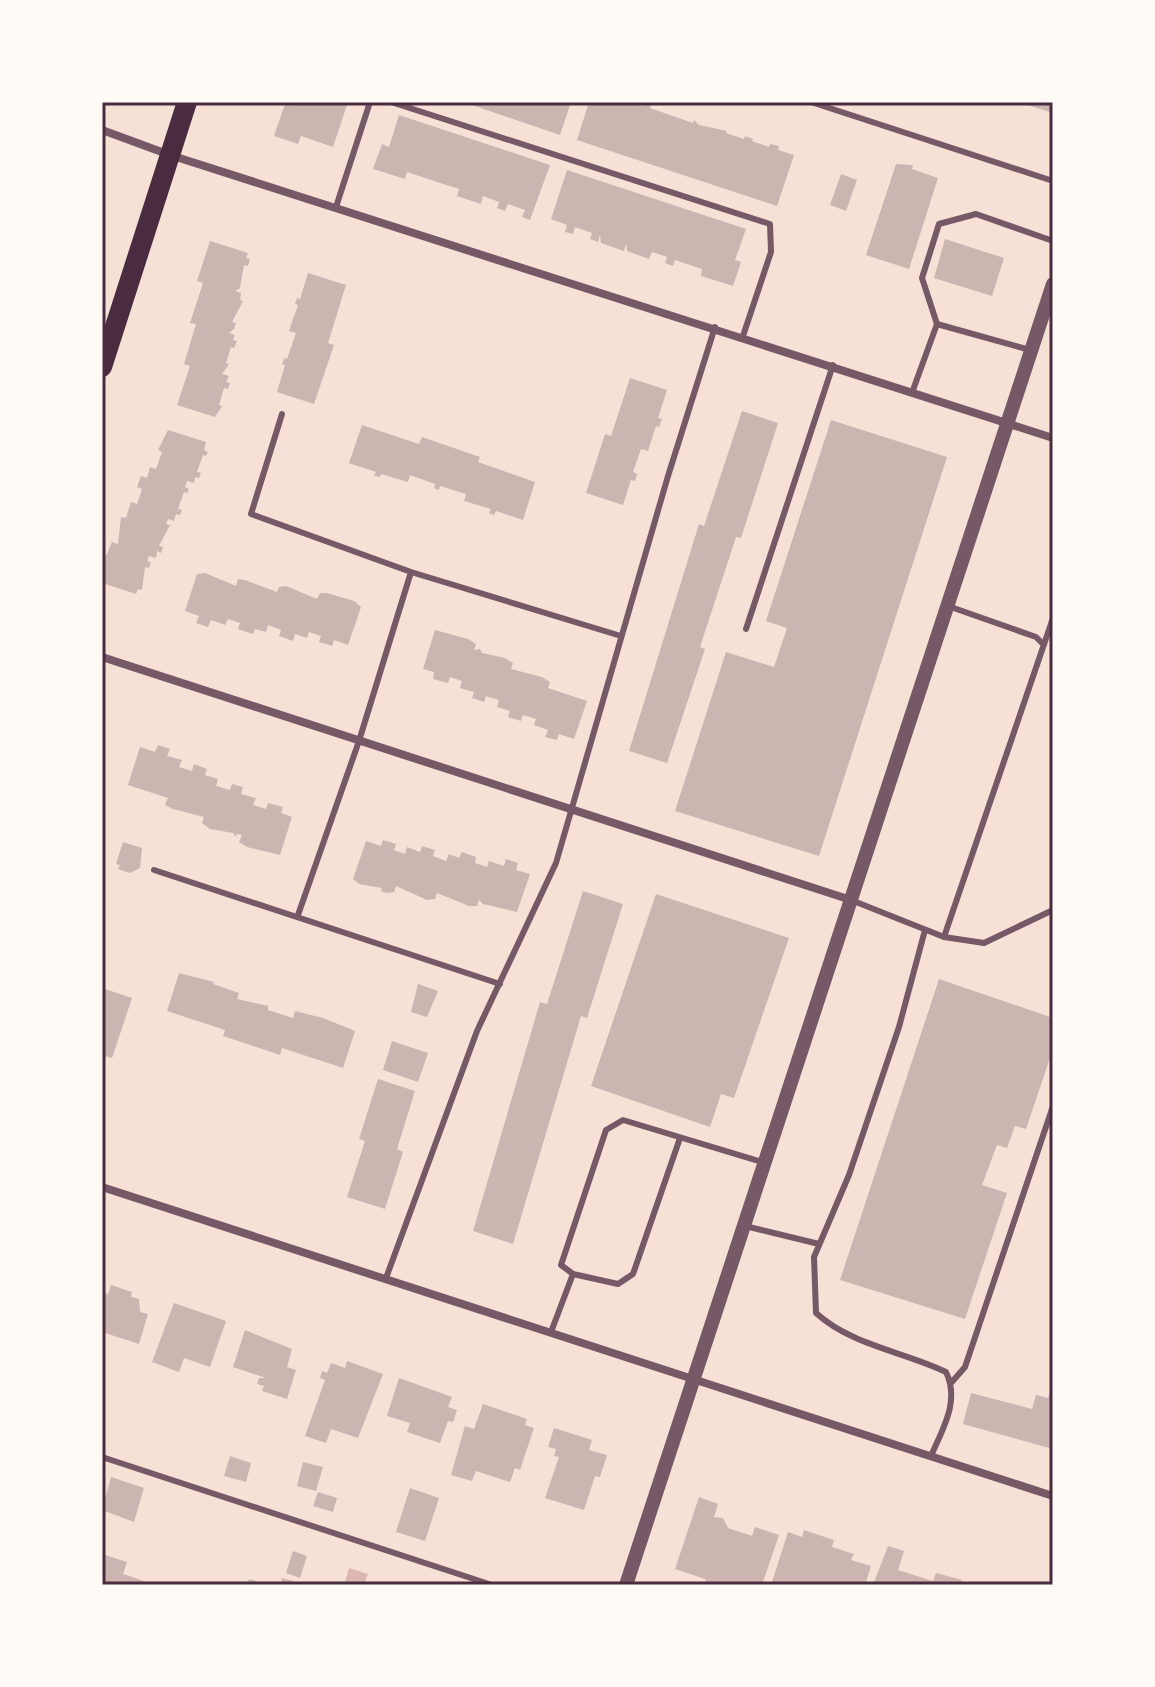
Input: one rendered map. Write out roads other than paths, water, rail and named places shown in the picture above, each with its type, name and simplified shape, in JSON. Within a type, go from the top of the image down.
[{"type":"main road","points":[[102,367],[187,102]]},
{"type":"street","points":[[102,130],[170,155],[913,390],[1053,438]]},
{"type":"street","points":[[626,1585],[1053,284]]},
{"type":"street","points":[[102,657],[851,900]]},
{"type":"street","points":[[102,1187],[1053,1496]]},
{"type":"lane","points":[[336,207],[370,102]]},
{"type":"lane","points":[[391,102],[770,224],[771,252],[743,336]]},
{"type":"lane","points":[[811,102],[1053,181]]},
{"type":"lane","points":[[913,390],[937,324],[922,278],[939,224],[976,214],[1053,241]]},
{"type":"lane","points":[[937,324],[1031,351]]},
{"type":"lane","points":[[386,1278],[477,1031],[556,863],[715,327]]},
{"type":"lane","points":[[746,629],[833,365]]},
{"type":"lane","points":[[282,414],[251,514],[411,572],[621,636]]},
{"type":"lane","points":[[298,915],[359,741],[411,572]]},
{"type":"lane","points":[[948,606],[1036,637],[1043,644]]},
{"type":"lane","points":[[944,937],[1053,618]]},
{"type":"lane","points":[[154,870],[500,984]]},
{"type":"lane","points":[[851,900],[944,937],[984,943],[1053,910]]},
{"type":"lane","points":[[925,930],[899,1027],[849,1175],[814,1257],[816,1313],[835,1331],[946,1372],[951,1383],[951,1408],[931,1456]]},
{"type":"lane","points":[[951,1383],[965,1367],[1053,1106]]},
{"type":"lane","points":[[680,1138],[633,1274],[618,1284],[573,1274],[561,1265],[562,1253],[606,1130],[623,1120],[765,1163]]},
{"type":"lane","points":[[744,1226],[819,1244]]},
{"type":"lane","points":[[551,1332],[573,1274]]},
{"type":"lane","points":[[102,1457],[492,1585]]}]
